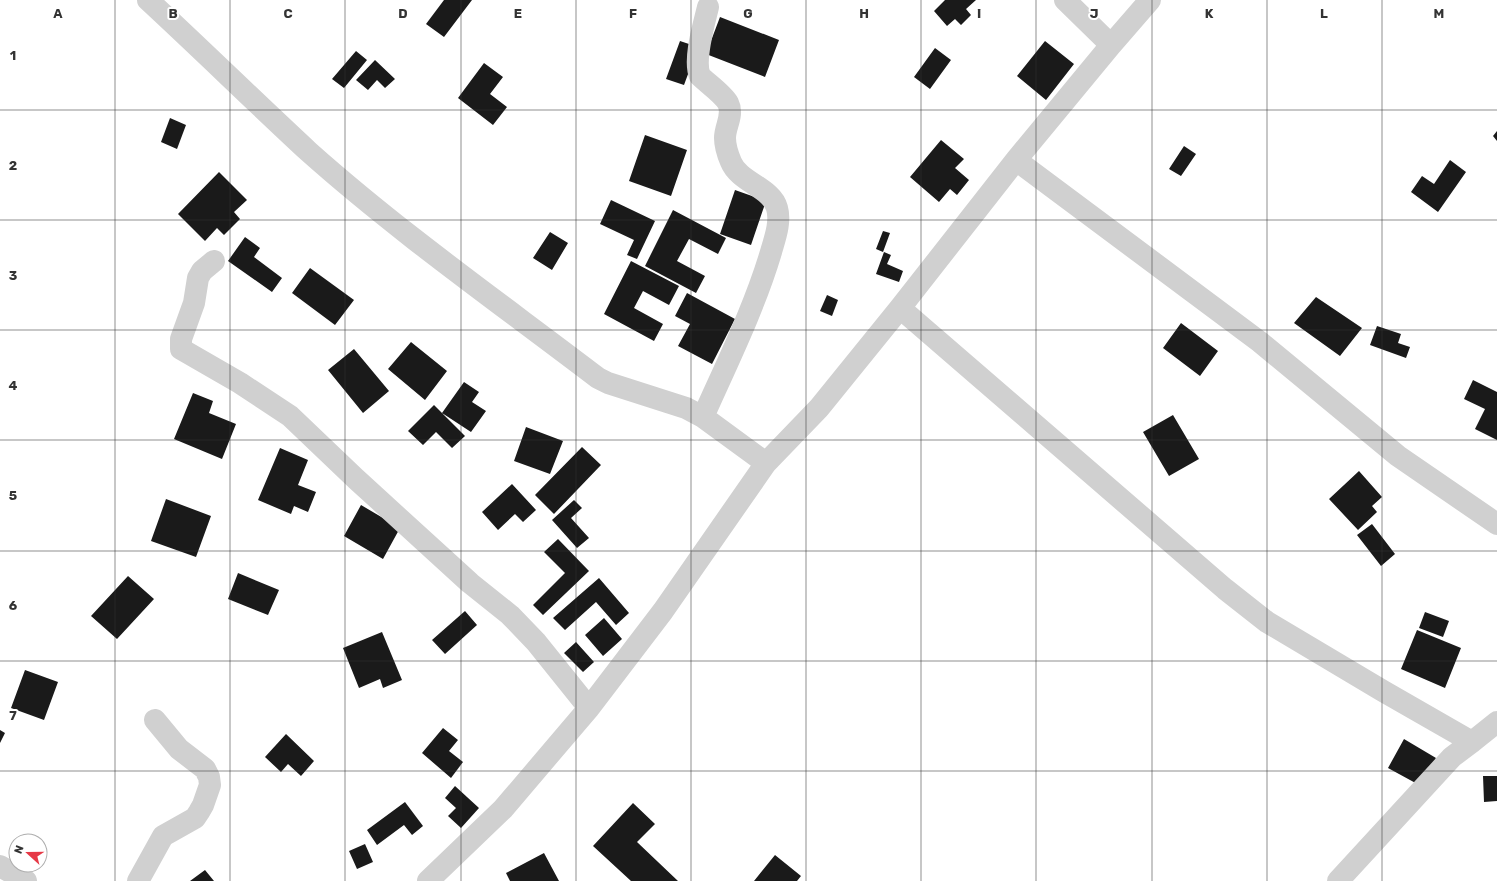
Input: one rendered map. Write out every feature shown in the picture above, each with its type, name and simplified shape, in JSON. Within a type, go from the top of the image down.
[{"type":"street","points":[[148,0],[310,152],[352,188],[423,245],[598,378],[608,383],[686,408],[703,417],[766,463]]},
{"type":"street","points":[[1065,0],[1111,45]]},
{"type":"street","points":[[428,881],[502,809],[589,708],[663,611],[766,463],[819,408],[900,308],[1016,160],[1150,0]]},
{"type":"street","points":[[703,417],[766,270],[779,219],[774,200],[740,174],[731,163],[725,138],[730,115],[728,102],[700,76],[698,72],[698,57],[708,7]]},
{"type":"street","points":[[1016,160],[1260,342],[1398,456],[1497,524]]},
{"type":"street","points":[[214,261],[202,271],[198,278],[194,303],[181,339],[181,349],[240,383],[290,416],[356,479],[459,572],[510,615],[536,642],[589,708]]},
{"type":"street","points":[[900,308],[1219,584],[1267,622],[1472,742]]},
{"type":"street","points":[[138,881],[163,836],[195,818],[203,805],[210,785],[209,777],[205,769],[179,749],[155,720]]},
{"type":"street","points":[[1338,881],[1452,756],[1497,722]]},
{"type":"street","points":[[0,866],[26,881]]},
{"type":"building","points":[[444,0],[472,0],[444,37],[426,24]]},
{"type":"building","points":[[945,0],[976,0],[966,9],[971,15],[961,25],[955,19],[947,26],[934,11]]},
{"type":"building","points":[[720,17],[779,40],[765,77],[706,54]]},
{"type":"building","points":[[680,41],[698,47],[684,85],[666,79]]},
{"type":"building","points":[[1045,41],[1074,64],[1046,100],[1017,76]]},
{"type":"building","points":[[935,48],[951,60],[930,89],[914,77]]},
{"type":"building","points":[[356,51],[367,60],[344,88],[332,79]]},
{"type":"building","points":[[375,60],[395,79],[385,88],[377,80],[368,90],[356,80]]},
{"type":"building","points":[[484,63],[503,77],[490,94],[507,107],[493,125],[458,98]]},
{"type":"building","points":[[170,118],[186,125],[177,149],[161,142]]},
{"type":"building","points":[[1497,131],[1497,141],[1493,136]]},
{"type":"building","points":[[645,135],[687,150],[671,196],[629,181]]},
{"type":"building","points":[[941,140],[964,159],[955,168],[969,180],[957,195],[950,189],[939,202],[910,177]]},
{"type":"building","points":[[1184,146],[1196,154],[1181,176],[1169,169]]},
{"type":"building","points":[[1450,160],[1466,172],[1438,212],[1411,192],[1422,176],[1434,184]]},
{"type":"building","points":[[219,172],[247,200],[234,212],[240,219],[224,235],[217,228],[205,241],[178,214]]},
{"type":"building","points":[[735,190],[766,201],[751,245],[720,234]]},
{"type":"building","points":[[611,200],[655,221],[637,259],[627,255],[634,240],[600,224]]},
{"type":"building","points":[[673,210],[726,238],[718,254],[689,239],[677,261],[705,276],[696,293],[645,266]]},
{"type":"building","points":[[883,231],[890,233],[883,252],[876,249]]},
{"type":"building","points":[[550,232],[568,243],[552,270],[533,258]]},
{"type":"building","points":[[245,237],[260,248],[254,257],[282,278],[272,292],[228,261]]},
{"type":"building","points":[[884,252],[891,255],[887,264],[903,271],[899,282],[876,274]]},
{"type":"building","points":[[631,261],[679,286],[669,305],[643,291],[634,308],[663,324],[654,341],[604,314]]},
{"type":"building","points":[[310,268],[354,300],[335,325],[292,293]]},
{"type":"building","points":[[687,293],[735,319],[712,364],[678,346],[690,324],[675,316]]},
{"type":"building","points":[[827,295],[838,300],[832,316],[820,311]]},
{"type":"building","points":[[1316,297],[1362,328],[1340,356],[1294,323]]},
{"type":"building","points":[[1181,323],[1218,351],[1200,376],[1163,348]]},
{"type":"building","points":[[1377,326],[1401,334],[1398,343],[1410,347],[1406,358],[1370,345]]},
{"type":"building","points":[[411,342],[447,371],[425,400],[388,369]]},
{"type":"building","points":[[354,349],[389,391],[363,413],[328,370]]},
{"type":"building","points":[[1473,380],[1497,392],[1497,440],[1475,429],[1485,409],[1464,399]]},
{"type":"building","points":[[464,382],[479,392],[472,402],[486,411],[471,432],[442,413]]},
{"type":"building","points":[[193,393],[213,401],[209,413],[236,424],[222,459],[174,439]]},
{"type":"building","points":[[434,405],[465,436],[452,448],[436,432],[423,445],[408,431]]},
{"type":"building","points":[[1173,415],[1199,459],[1169,476],[1143,432]]},
{"type":"building","points":[[526,427],[563,441],[550,474],[514,461]]},
{"type":"building","points":[[582,447],[601,465],[554,514],[535,495]]},
{"type":"building","points":[[280,448],[308,460],[298,485],[316,492],[308,512],[294,506],[291,514],[258,500]]},
{"type":"building","points":[[1359,471],[1382,497],[1372,506],[1377,512],[1358,530],[1329,499]]},
{"type":"building","points":[[512,484],[536,510],[523,522],[515,514],[498,530],[482,512]]},
{"type":"building","points":[[166,499],[211,516],[196,557],[151,541]]},
{"type":"building","points":[[574,500],[582,508],[571,518],[589,538],[577,548],[552,520]]},
{"type":"building","points":[[361,505],[400,528],[383,559],[344,536]]},
{"type":"building","points":[[1372,524],[1395,554],[1381,566],[1357,535]]},
{"type":"building","points":[[558,539],[589,571],[543,615],[533,605],[565,573],[544,552]]},
{"type":"building","points":[[238,573],[279,590],[268,615],[228,599]]},
{"type":"building","points":[[128,576],[154,599],[117,639],[91,616]]},
{"type":"building","points":[[599,578],[629,613],[616,625],[596,602],[565,630],[553,618]]},
{"type":"building","points":[[465,611],[477,625],[445,654],[432,640]]},
{"type":"building","points":[[1425,612],[1449,621],[1443,637],[1419,628]]},
{"type":"building","points":[[604,618],[622,639],[603,656],[585,635]]},
{"type":"building","points":[[1417,630],[1461,648],[1445,688],[1401,669]]},
{"type":"building","points":[[382,632],[402,680],[383,688],[380,679],[359,688],[343,648]]},
{"type":"building","points":[[576,642],[594,662],[583,672],[564,653]]},
{"type":"building","points":[[25,670],[58,682],[44,720],[11,708]]},
{"type":"building","points":[[443,728],[458,740],[449,751],[463,762],[451,778],[422,753]]},
{"type":"building","points":[[0,730],[5,733],[0,743]]},
{"type":"building","points":[[286,734],[314,761],[301,776],[288,764],[281,772],[265,757]]},
{"type":"building","points":[[1404,739],[1436,758],[1421,786],[1388,768]]},
{"type":"building","points":[[1483,776],[1497,776],[1497,801],[1484,802]]},
{"type":"building","points":[[455,786],[479,808],[461,828],[448,816],[456,808],[445,798]]},
{"type":"building","points":[[405,802],[423,826],[412,835],[404,825],[377,845],[367,830]]},
{"type":"building","points":[[633,803],[655,824],[637,842],[678,881],[631,881],[593,846]]},
{"type":"building","points":[[365,844],[373,862],[357,869],[349,851]]},
{"type":"building","points":[[544,853],[559,881],[510,881],[506,873]]},
{"type":"building","points":[[775,855],[801,876],[797,881],[754,881]]},
{"type":"building","points":[[205,870],[214,881],[190,881]]}]
